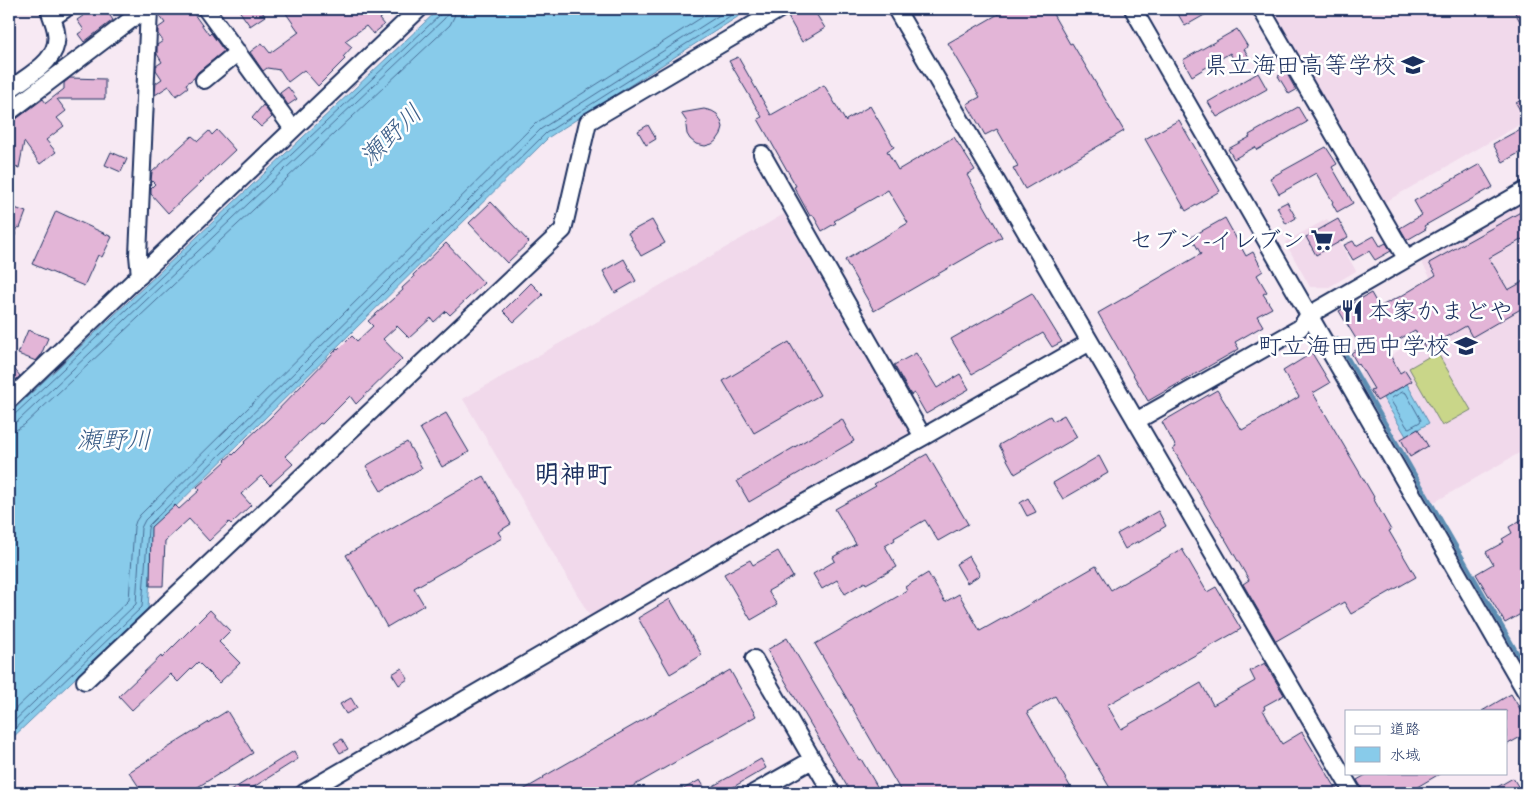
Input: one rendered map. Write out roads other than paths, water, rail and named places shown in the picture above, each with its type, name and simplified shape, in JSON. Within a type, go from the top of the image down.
[{"type":"street","points":[[9,112],[147,9]]},
{"type":"street","points":[[140,276],[138,255],[147,9]]},
{"type":"street","points":[[206,9],[294,129]]},
{"type":"street","points":[[85,681],[563,230],[588,122],[780,9]]},
{"type":"street","points":[[896,9],[1352,793]]},
{"type":"street","points":[[1133,9],[1526,692]]},
{"type":"street","points":[[1261,9],[1406,258]]},
{"type":"street","points":[[9,400],[294,129],[413,11]]},
{"type":"street","points":[[9,90],[48,61],[54,51],[57,42],[55,12]]},
{"type":"street","points":[[204,80],[238,52]]},
{"type":"street","points":[[762,154],[923,437]]},
{"type":"street","points":[[1136,421],[1300,328],[1309,315],[1526,190]]},
{"type":"street","points":[[304,793],[779,517],[1090,342]]},
{"type":"street","points":[[754,659],[832,793]]},
{"type":"street","points":[[754,793],[812,760]]},
{"type":"water","name":"瀬野川","points":[[439,9],[750,9],[549,137],[153,529],[148,609],[9,741],[9,414]]},
{"type":"water","points":[[1407,384],[1429,423],[1406,436],[1383,398]]},
{"type":"waterway","points":[[1337,339],[1526,668]]},
{"type":"place","name":"県立海田高等学校","points":[[1413,65]]},
{"type":"place","name":"セブン-イレブン","points":[[1322,240]]},
{"type":"place","name":"本家かまどや","points":[[1352,311]]},
{"type":"place","name":"町立海田西中学校","points":[[1466,346]]},
{"type":"district","name":"明神町","points":[[573,474]]}]
